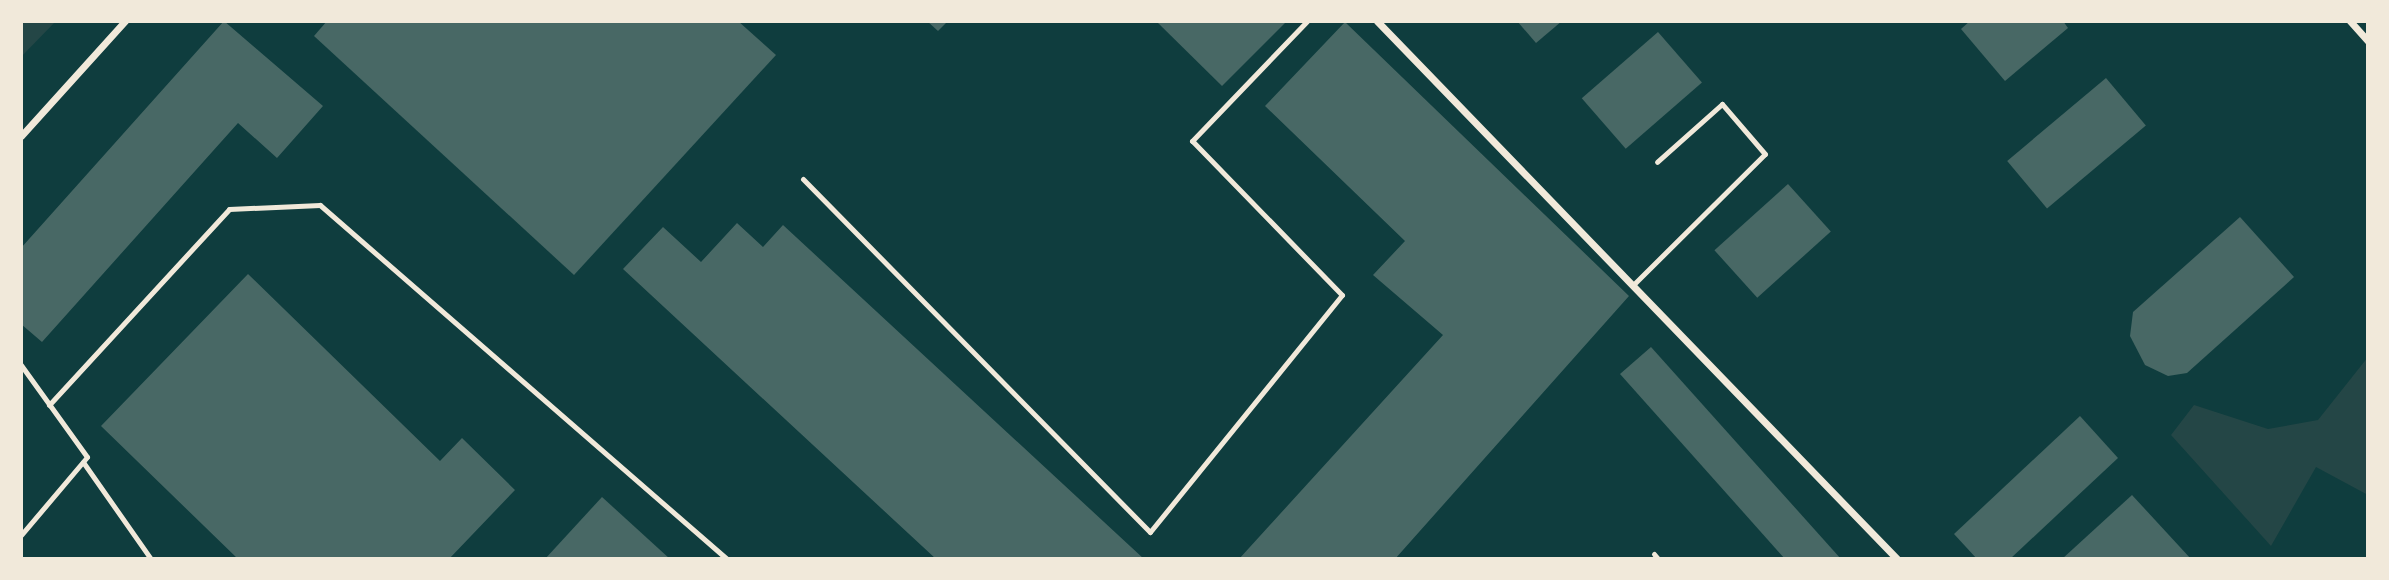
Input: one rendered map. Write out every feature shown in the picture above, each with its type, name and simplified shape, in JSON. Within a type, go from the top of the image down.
[{"type":"street","points":[[21,136],[125,21]]},
{"type":"street","points":[[1378,21],[1635,283],[1897,559]]},
{"type":"street","points":[[2350,21],[2368,41]]},
{"type":"lane","points":[[803,178],[1150,532],[1342,295],[1192,141],[1307,21]]},
{"type":"lane","points":[[1635,283],[1765,154],[1722,104],[1657,162]]},
{"type":"lane","points":[[49,405],[229,209],[320,205],[727,559]]},
{"type":"lane","points":[[21,365],[87,457],[21,535]]},
{"type":"lane","points":[[83,462],[151,559]]},
{"type":"shaded area","points":[[21,21],[56,21],[21,57]]},
{"type":"shaded area","points":[[2368,357],[2368,495],[2316,467],[2271,546],[2171,435],[2194,405],[2268,429],[2318,420]]},
{"type":"building","points":[[224,21],[323,106],[277,158],[238,123],[42,342],[21,324],[21,248]]},
{"type":"building","points":[[327,21],[738,21],[776,55],[574,275],[314,36]]},
{"type":"building","points":[[927,21],[948,21],[938,31]]},
{"type":"building","points":[[1156,21],[1287,21],[1222,86]]},
{"type":"building","points":[[1517,21],[1562,21],[1536,43]]},
{"type":"building","points":[[1970,21],[2063,21],[2068,28],[2005,81],[1961,29]]},
{"type":"building","points":[[1345,22],[1629,296],[1395,559],[1239,559],[1443,335],[1373,275],[1405,241],[1265,106]]},
{"type":"building","points":[[1658,32],[1702,83],[1626,149],[1582,98]]},
{"type":"building","points":[[2106,78],[2146,125],[2047,208],[2007,161]]},
{"type":"building","points":[[1788,184],[1831,232],[1757,298],[1714,250]]},
{"type":"building","points":[[2240,217],[2294,277],[2187,373],[2168,376],[2145,365],[2130,336],[2133,312]]},
{"type":"building","points":[[737,223],[763,247],[783,225],[1144,559],[936,559],[623,269],[663,227],[701,262]]},
{"type":"building","points":[[248,274],[440,461],[462,438],[515,490],[449,559],[238,559],[101,426]]},
{"type":"building","points":[[1651,347],[1841,559],[1785,559],[1620,374]]},
{"type":"building","points":[[2080,416],[2118,458],[2010,559],[1977,559],[1954,534]]},
{"type":"building","points":[[2132,495],[2191,559],[2062,559]]},
{"type":"building","points":[[602,497],[670,559],[545,559]]}]
